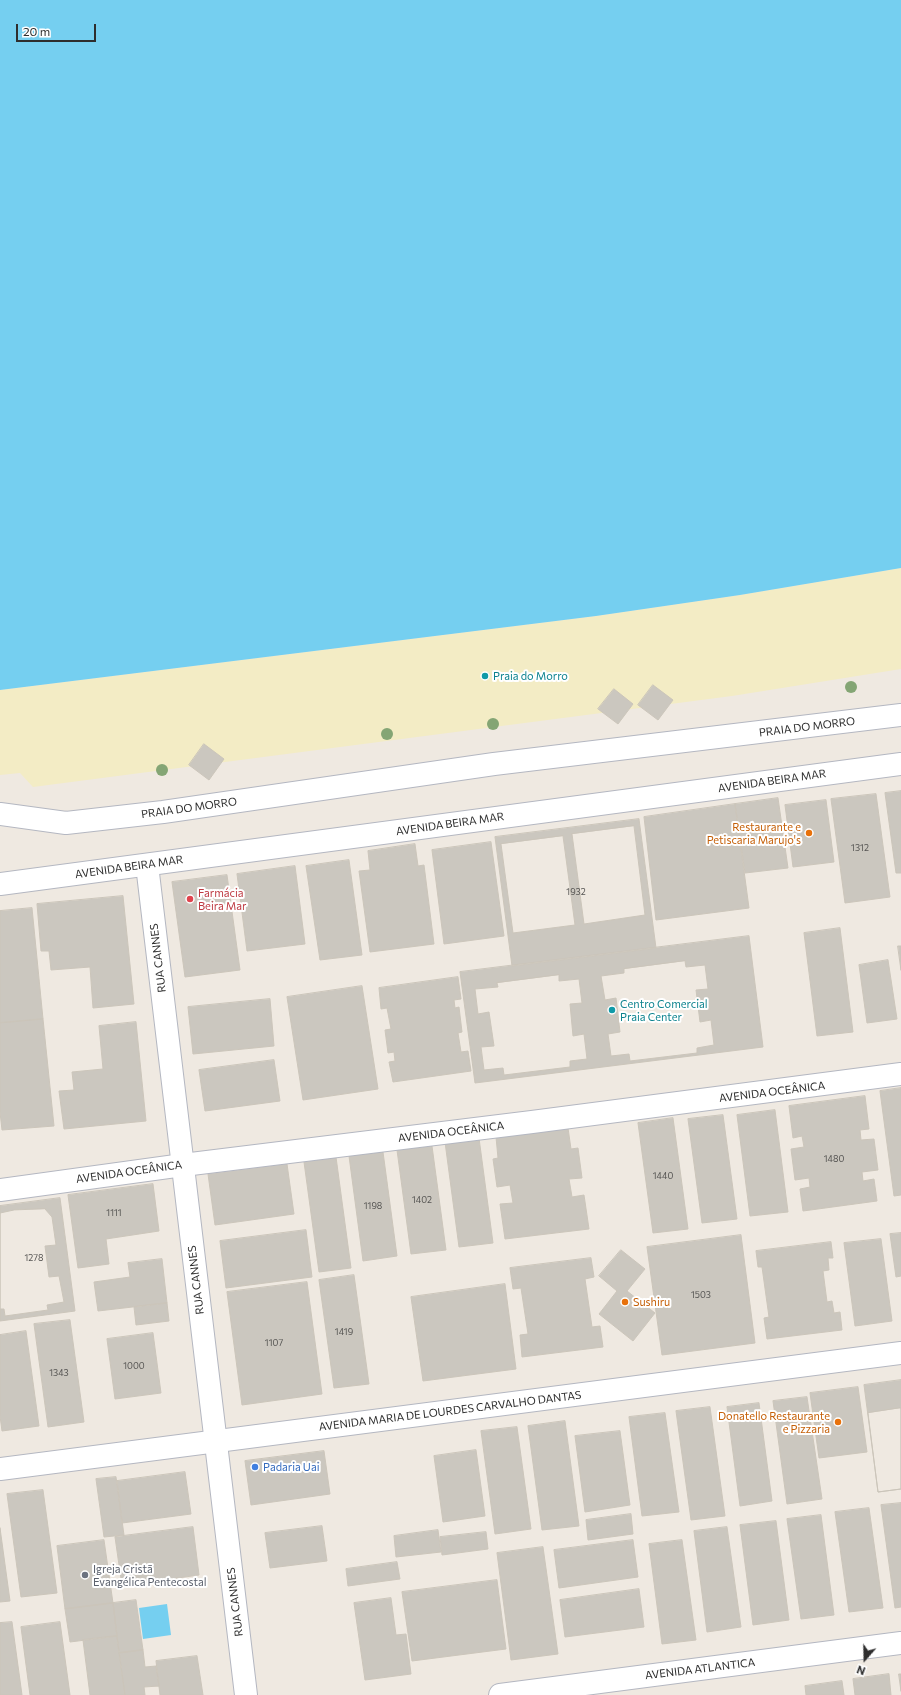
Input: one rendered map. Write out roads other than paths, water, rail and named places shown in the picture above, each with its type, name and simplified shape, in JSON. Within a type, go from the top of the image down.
[{"type":"street","name":"PRAIA DO MORRO","points":[[0,814],[66,823],[164,812],[494,764],[901,715]]},
{"type":"street","name":"AVENIDA BEIRA MAR","points":[[0,884],[901,764]]},
{"type":"street","name":"RUA CANNES","points":[[147,865],[246,1695]]},
{"type":"street","name":"AVENIDA OCEÂNICA","points":[[0,1190],[183,1165],[901,1074]]},
{"type":"street","name":"AVENIDA MARIA DE LOURDES CARVALHO DANTAS","points":[[0,1469],[901,1354]]},
{"type":"street","name":"AVENIDA ATLANTICA","points":[[500,1695],[901,1643]]},
{"type":"water","points":[[0,0],[901,0],[901,568],[740,595],[596,616],[0,690]]},
{"type":"water","points":[[167,1604],[171,1635],[143,1639],[139,1608]]},
{"type":"place","name":"Praia do Morro","points":[[485,676]]},
{"type":"place","name":"Restaurante e Petiscaria Marujo's","points":[[809,833]]},
{"type":"place","name":"Farmácia Beira Mar","points":[[190,899]]},
{"type":"place","name":"Centro Comercial Praia Center","points":[[612,1010]]},
{"type":"place","name":"Sushiru","points":[[625,1302]]},
{"type":"place","name":"Donatello Restaurante e Pizzaria","points":[[838,1422]]},
{"type":"place","name":"Padaria Uai","points":[[255,1467]]},
{"type":"place","name":"Igreja Cristã Evangélica Pentecostal","points":[[85,1575]]}]
